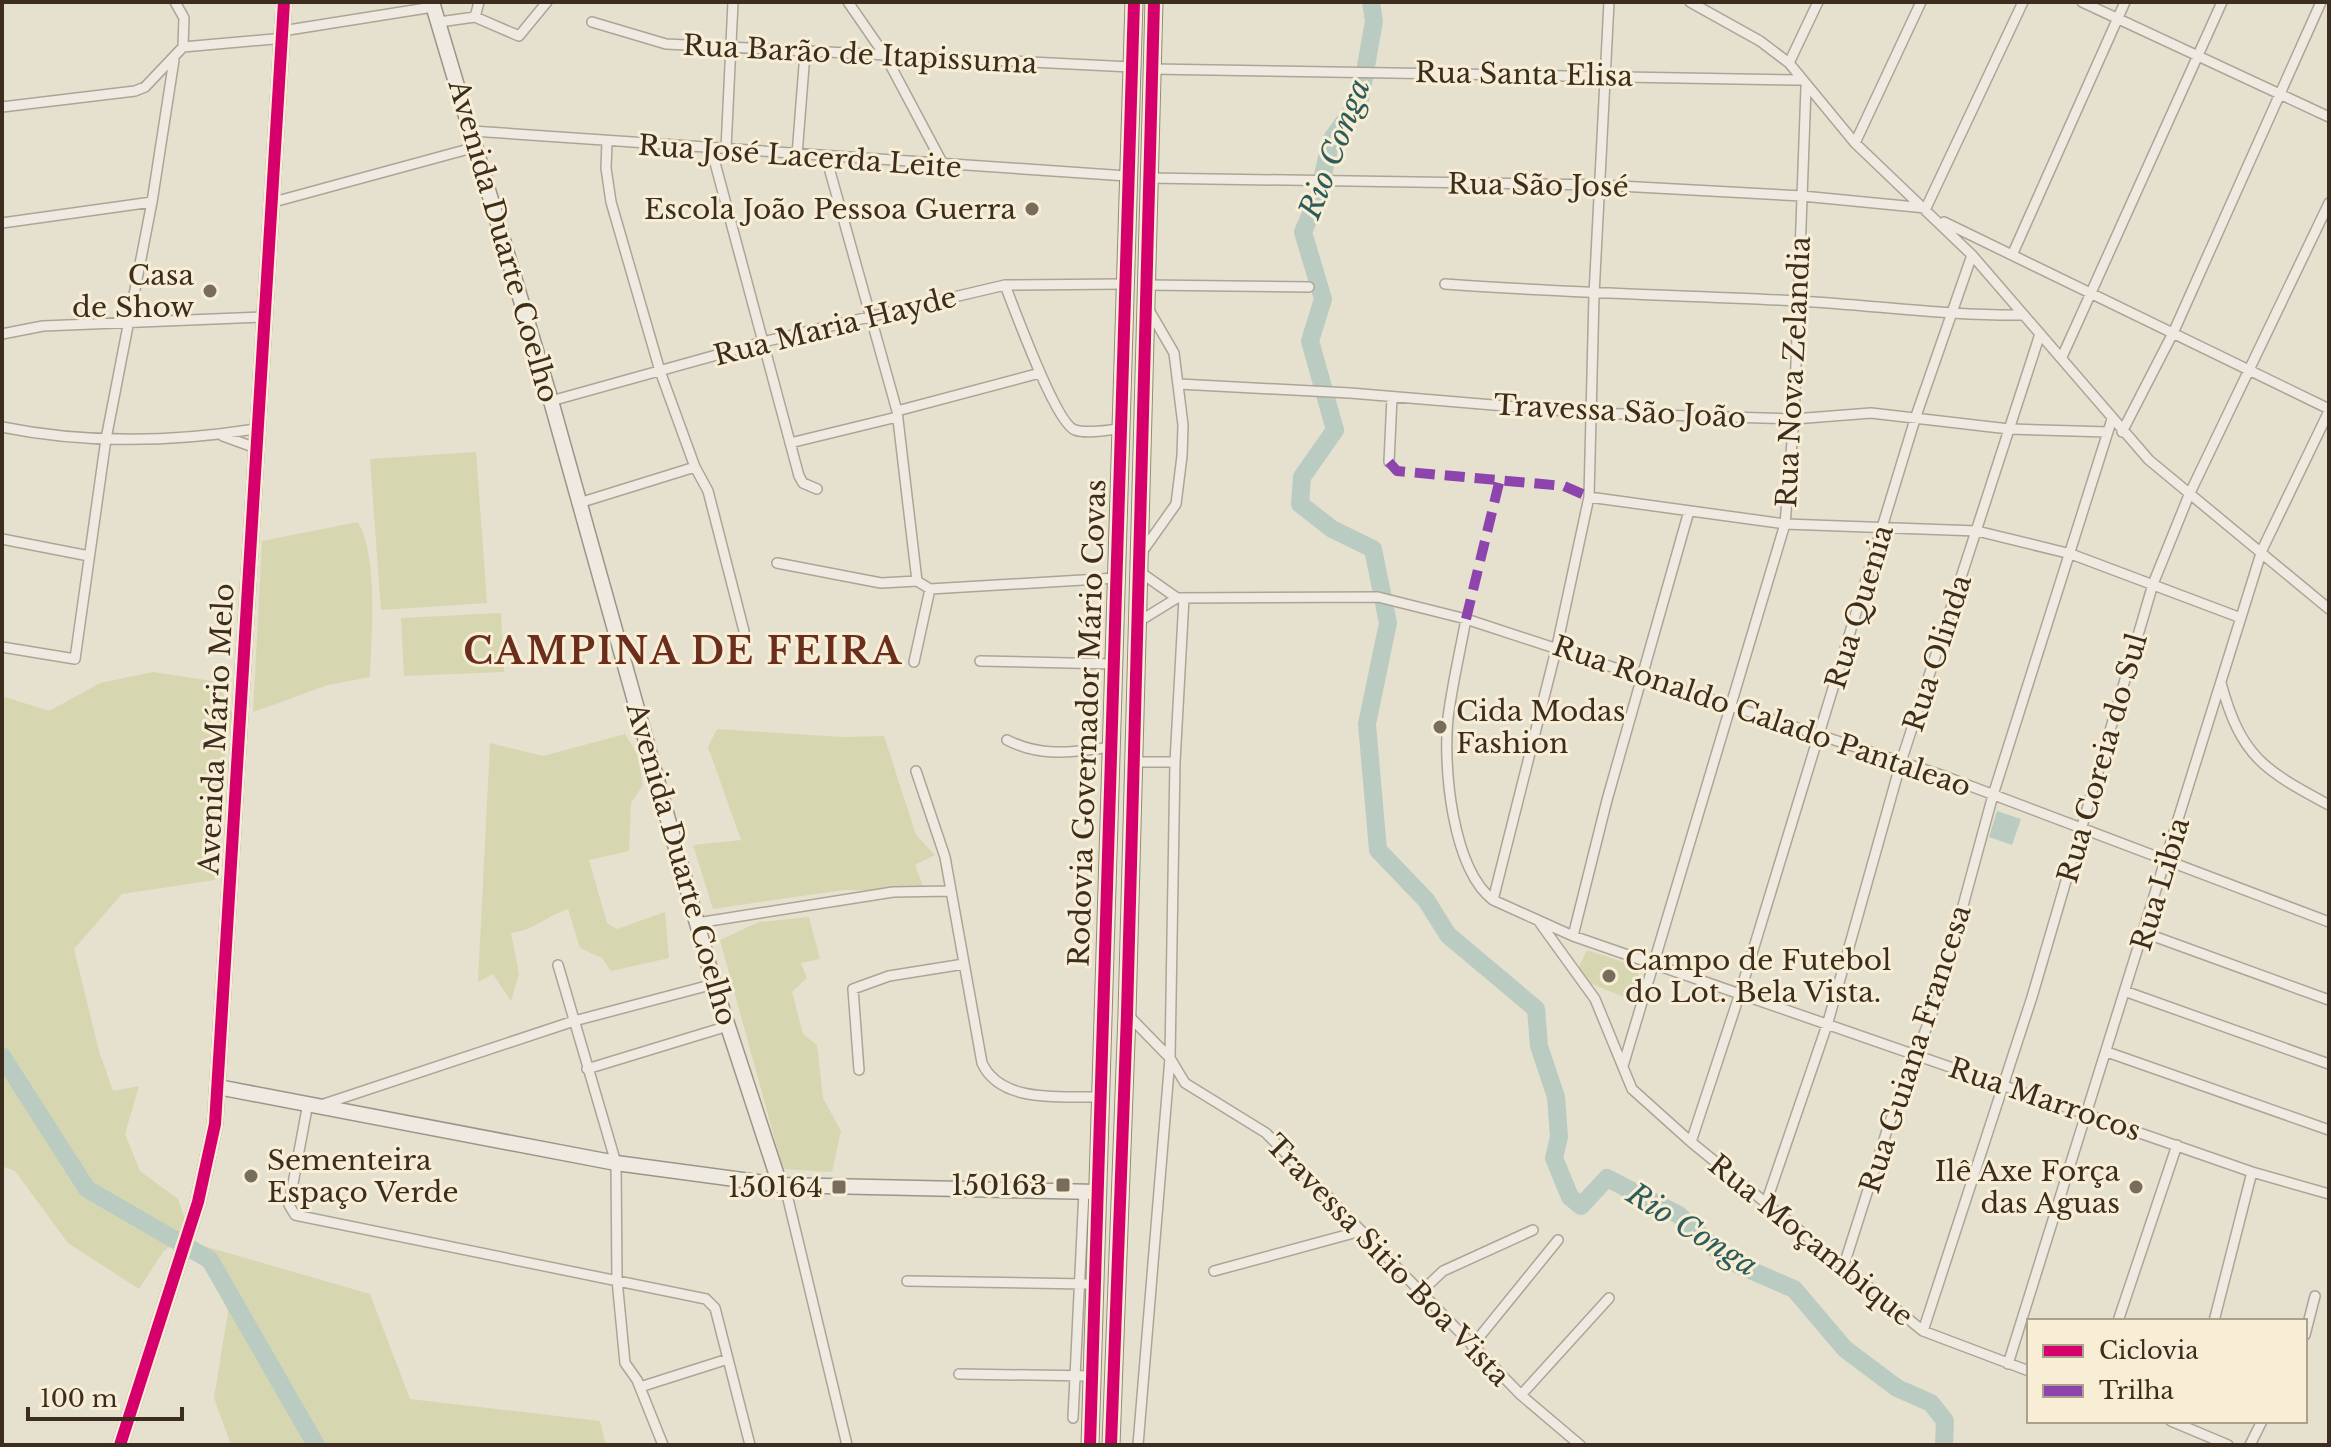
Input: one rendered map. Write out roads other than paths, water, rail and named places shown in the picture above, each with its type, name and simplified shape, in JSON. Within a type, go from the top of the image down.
[{"type":"highway","name":"Rodovia Governador Mário Covas","points":[[1090,1445],[1093,1376],[1089,1284],[1091,1191],[1100,1097],[1134,2]]},
{"type":"highway","name":"Rodovia Governador Mário Covas","points":[[1111,1445],[1127,1014],[1154,2]]},
{"type":"main road","name":"Avenida Mário Melo","points":[[120,1445],[189,1230],[209,1155],[218,1087],[256,429],[270,203],[274,182],[276,2]]},
{"type":"main road","name":"Avenida Mário Melo","points":[[278,35],[284,2]]},
{"type":"main road","name":"Avenida Duarte Coelho","points":[[433,4],[551,401],[714,984],[780,1185]]},
{"type":"main road","points":[[218,1087],[616,1163],[780,1185],[1091,1191]]},
{"type":"street","points":[[2,107],[135,91],[145,87],[174,60],[183,47],[184,18],[175,2]]},
{"type":"street","points":[[475,17],[479,2]]},
{"type":"street","points":[[439,22],[475,17],[519,36],[547,2]]},
{"type":"street","points":[[726,149],[733,2]]},
{"type":"street","points":[[848,2],[886,57],[944,166]]},
{"type":"street","points":[[1493,900],[1557,646],[1589,497],[1594,295],[1609,2]]},
{"type":"street","points":[[1690,2],[1707,6],[1789,63],[1855,143],[1972,255],[2062,357],[2122,432],[2189,495],[2262,550],[2329,609]]},
{"type":"street","points":[[1789,63],[1818,2]]},
{"type":"street","points":[[1855,143],[1921,2]]},
{"type":"street","points":[[1926,208],[2023,2]]},
{"type":"street","points":[[2082,2],[2198,53],[2329,117]]},
{"type":"street","points":[[2013,253],[2125,2]]},
{"type":"street","points":[[2062,357],[2222,2]]},
{"type":"street","points":[[2122,432],[2174,331],[2321,2]]},
{"type":"street","points":[[183,47],[278,35],[433,4]]},
{"type":"street","name":"Rua Barão de Itapissuma","points":[[592,22],[666,44],[1131,67]]},
{"type":"street","points":[[797,155],[805,53]]},
{"type":"street","points":[[2,647],[75,659],[106,439],[152,202],[174,60]]},
{"type":"street","name":"Rua Santa Elisa","points":[[1152,69],[1606,75],[1803,83]]},
{"type":"street","name":"Rua Nova Zelandia","points":[[1623,1066],[1785,524],[1794,419],[1803,83]]},
{"type":"street","name":"Rua José Lacerda Leite","points":[[472,131],[944,166],[1127,176]]},
{"type":"street","points":[[607,142],[606,168],[611,202],[660,371],[695,467],[708,491],[744,631]]},
{"type":"street","points":[[270,203],[476,147]]},
{"type":"street","points":[[711,148],[790,443],[803,483],[817,489]]},
{"type":"street","points":[[826,157],[897,414],[917,581]]},
{"type":"street","name":"Rua São José","points":[[1149,178],[1601,185],[1802,196],[1926,208]]},
{"type":"street","points":[[2,223],[152,202]]},
{"type":"street","name":"Rua Coreia do Sul","points":[[1923,1331],[2004,1085],[2153,584],[2189,495],[2329,203]]},
{"type":"street","points":[[1937,219],[2092,291],[2329,410]]},
{"type":"street","name":"Rua Quenia","points":[[1691,1142],[1740,993],[1916,416],[1972,255]]},
{"type":"street","name":"Rua Maria Hayde","points":[[551,401],[763,342],[1005,285],[1123,284]]},
{"type":"street","points":[[1445,284],[1594,295],[1797,301],[2024,315]]},
{"type":"street","points":[[1005,285],[1040,373],[1073,430],[1119,429]]},
{"type":"street","points":[[1147,285],[1309,287]]},
{"type":"street","points":[[1140,554],[1169,517],[1179,492],[1183,425],[1174,353],[1147,307]]},
{"type":"street","points":[[2,334],[43,326],[127,325],[265,317]]},
{"type":"street","name":"Rua Olinda","points":[[1766,1203],[1828,1022],[1901,762],[2040,334]]},
{"type":"street","points":[[790,443],[1040,373]]},
{"type":"street","name":"Travessa São João","points":[[1179,384],[1350,393],[1590,413],[1794,419],[1871,413],[2009,429],[2108,432]]},
{"type":"street","points":[[1389,462],[1392,397]]},
{"type":"street","name":"Rua Libia","points":[[2008,1364],[2127,992],[2262,550],[2329,410]]},
{"type":"street","name":"Rua Guiana Francesa","points":[[1844,1265],[1942,986],[1993,795],[2112,419]]},
{"type":"street","points":[[2,427],[51,436],[106,439],[220,434],[256,429]]},
{"type":"street","points":[[220,434],[256,448]]},
{"type":"street","points":[[579,503],[695,467]]},
{"type":"street","points":[[1589,497],[1785,524],[1977,531],[2071,554],[2241,618]]},
{"type":"street","points":[[1573,936],[1641,675],[1689,511]]},
{"type":"street","points":[[2,539],[89,556]]},
{"type":"street","points":[[777,563],[881,583],[917,581],[930,589],[1116,578]]},
{"type":"street","points":[[1140,572],[1180,598]]},
{"type":"street","points":[[914,662],[930,589]]},
{"type":"street","name":"Rua Ronaldo Calado Pantaleao","points":[[1180,598],[1378,597],[1466,619],[1557,646],[1901,762],[2082,826],[2329,922]]},
{"type":"street","points":[[1138,622],[1180,598]]},
{"type":"street","points":[[1138,1445],[1170,1058],[1180,598]]},
{"type":"street","points":[[1466,619],[1448,718],[1452,810],[1477,884],[1493,900]]},
{"type":"street","points":[[980,661],[1113,664]]},
{"type":"street","points":[[2221,683],[2231,720],[2246,747],[2295,787],[2329,805]]},
{"type":"street","points":[[1007,740],[1028,751],[1045,753],[1111,747]]},
{"type":"street","points":[[1134,762],[1175,762]]},
{"type":"street","points":[[916,771],[945,857],[982,1063],[989,1077],[1009,1088],[1044,1096],[1100,1097]]},
{"type":"street","points":[[697,923],[893,892],[950,891]]},
{"type":"street","name":"Rua Marrocos","points":[[1493,900],[1573,936],[1828,1022],[2252,1172],[2329,1194]]},
{"type":"street","name":"Rua Moçambique","points":[[1538,920],[1595,999],[1614,1052],[1632,1089],[1691,1142],[1923,1331],[2027,1370]]},
{"type":"street","points":[[2145,933],[2329,1000]]},
{"type":"street","points":[[859,1070],[853,989],[889,976],[964,964]]},
{"type":"street","points":[[558,965],[616,1163],[617,1280],[625,1363],[640,1387],[663,1445]]},
{"type":"street","points":[[714,984],[574,1021],[314,1104],[289,1205],[295,1215],[617,1280],[712,1303],[750,1445]]},
{"type":"street","points":[[2127,992],[2329,1064]]},
{"type":"street","name":"Travessa Sitio Boa Vista","points":[[1127,1014],[1170,1058],[1193,1090],[1266,1133],[1521,1395],[1580,1445]]},
{"type":"street","points":[[587,1069],[728,1026]]},
{"type":"street","points":[[2107,1052],[2329,1130]]},
{"type":"street","points":[[2119,1319],[2177,1145]]},
{"type":"street","points":[[2215,1319],[2252,1172]]},
{"type":"street","name":"Avenida Duarte Coelho","points":[[780,1185],[788,1199],[847,1445]]},
{"type":"street","points":[[1422,1291],[1443,1271],[1533,1230]]},
{"type":"street","points":[[1214,1271],[1361,1231]]},
{"type":"street","points":[[1472,1346],[1558,1240]]},
{"type":"street","points":[[907,1281],[1089,1284],[1074,1375],[1073,1418]]},
{"type":"street","points":[[2307,1327],[2315,1296]]},
{"type":"street","points":[[1521,1395],[1609,1298]]},
{"type":"street","points":[[640,1387],[728,1359]]},
{"type":"street","points":[[959,1374],[1093,1376]]},
{"type":"street","points":[[2250,1445],[2261,1423]]},
{"type":"street","points":[[2188,1424],[2228,1445]]},
{"type":"waterway","name":"Rio Conga","points":[[1371,2],[1374,21],[1360,100],[1331,140],[1318,197],[1303,232],[1323,299],[1310,341],[1335,430],[1302,477],[1300,504],[1332,529],[1373,549],[1388,623],[1367,724],[1378,850],[1426,900],[1448,935],[1536,1009],[1539,1046],[1556,1097],[1559,1137],[1554,1158],[1570,1197],[1581,1206],[1607,1178],[1679,1215],[1727,1260],[1794,1289],[1845,1349],[1897,1388],[1931,1403],[1945,1421],[1944,1445]]},
{"type":"waterway","points":[[2,1056],[87,1189],[210,1260],[316,1445]]},
{"type":"place","name":"Escola João Pessoa Guerra","points":[[1032,209]]},
{"type":"place","name":"Casa de Show","points":[[210,291]]},
{"type":"place","name":"Cida Modas Fashion","points":[[1440,727]]},
{"type":"place","name":"Campo de Futebol do Lot. Bela Vista.","points":[[1609,976]]},
{"type":"place","name":"Sementeira Espaço Verde","points":[[251,1176]]},
{"type":"place","name":"150163","points":[[1063,1185]]},
{"type":"place","name":"150164","points":[[839,1187]]},
{"type":"place","name":"Ilê Axe Força das Aguas","points":[[2136,1187]]},
{"type":"district","name":"CAMPINA DE FEIRA","points":[[683,651]]}]
